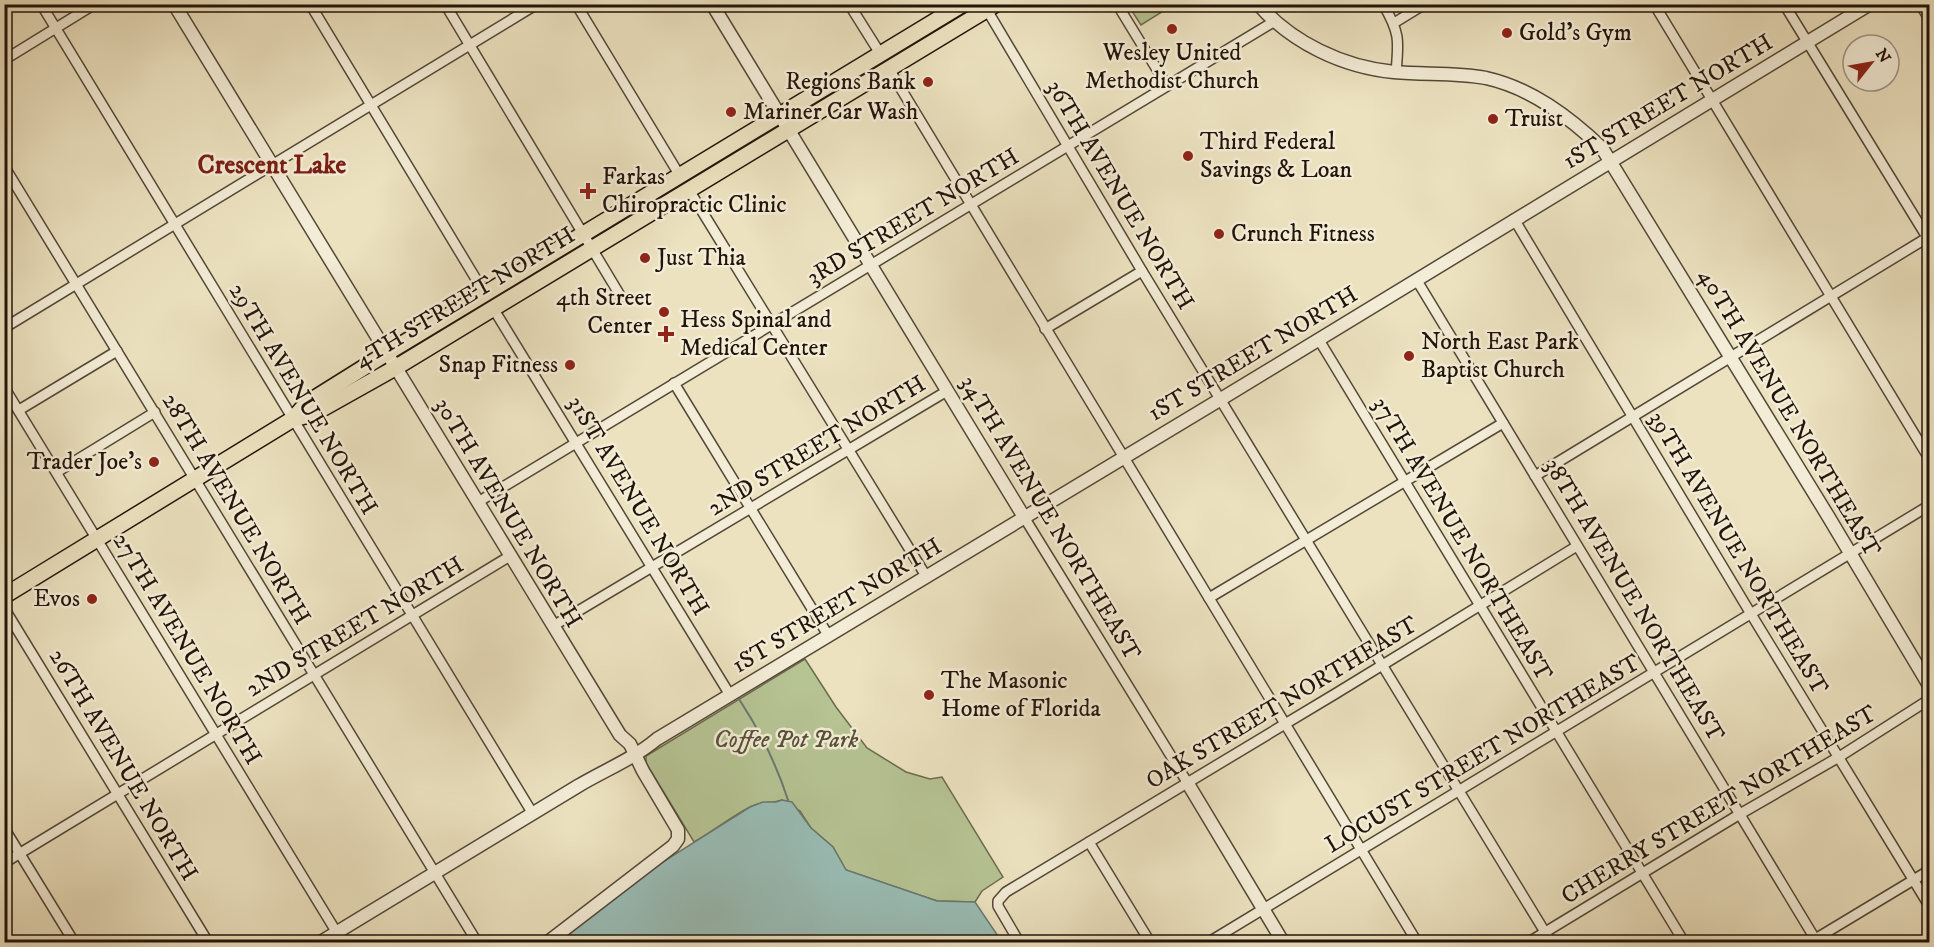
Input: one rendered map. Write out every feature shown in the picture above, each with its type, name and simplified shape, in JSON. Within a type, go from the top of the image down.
[{"type":"main road","name":"4TH STREET NORTH","points":[[293,420],[307,403],[387,353],[963,4]]},
{"type":"main road","name":"4TH STREET NORTH","points":[[4,596],[293,420],[313,414],[395,368],[889,69],[986,6]]},
{"type":"main road","points":[[642,219],[649,205],[679,186],[680,176]]},
{"type":"main road","points":[[493,308],[496,297],[530,276],[535,264]]},
{"type":"street","name":"29TH AVENUE NORTH","points":[[40,4],[533,814]]},
{"type":"street","points":[[4,60],[95,4]]},
{"type":"street","name":"30TH AVENUE NORTH","points":[[174,4],[632,754]]},
{"type":"street","points":[[310,4],[485,294]]},
{"type":"street","points":[[445,4],[621,297]]},
{"type":"street","points":[[4,328],[537,4]]},
{"type":"street","points":[[576,4],[680,176]]},
{"type":"street","name":"34TH AVENUE NORTHEAST","points":[[712,4],[1283,942]]},
{"type":"street","points":[[849,4],[881,55]]},
{"type":"street","points":[[1117,4],[1167,86]]},
{"type":"street","points":[[1258,4],[1290,33],[1327,55],[1361,66],[1396,72],[1455,74],[1486,78],[1514,86],[1559,112],[1602,148],[1611,161]]},
{"type":"street","points":[[1383,4],[1397,30],[1399,46],[1396,72]]},
{"type":"street","points":[[1394,23],[1425,4]]},
{"type":"street","points":[[1654,4],[1929,460]]},
{"type":"street","points":[[1535,476],[1929,238],[1784,4]]},
{"type":"street","name":"1ST STREET NORTH","points":[[321,942],[341,938],[435,873],[1123,456],[1319,340],[1870,4]]},
{"type":"street","points":[[1920,4],[1929,20]]},
{"type":"street","name":"36TH AVENUE NORTH","points":[[986,6],[1142,271],[1551,942]]},
{"type":"street","name":"3RD STREET NORTH","points":[[478,502],[1275,21]]},
{"type":"street","points":[[889,69],[1417,942]]},
{"type":"street","name":"40TH AVENUE NORTHEAST","points":[[1611,161],[1929,687]]},
{"type":"street","name":"28TH AVENUE NORTH","points":[[4,166],[477,942]]},
{"type":"street","points":[[689,190],[926,576]]},
{"type":"street","name":"39TH AVENUE NORTHEAST","points":[[1514,219],[1929,907]]},
{"type":"street","points":[[1045,329],[1142,271]]},
{"type":"street","name":"38TH AVENUE NORTHEAST","points":[[1416,279],[1740,814],[1814,941]]},
{"type":"street","name":"31ST AVENUE NORTH","points":[[493,308],[730,695]]},
{"type":"street","name":"37TH AVENUE NORTHEAST","points":[[1319,340],[1684,942]]},
{"type":"street","points":[[19,410],[117,351]]},
{"type":"street","points":[[674,384],[828,635]]},
{"type":"street","name":"27TH AVENUE NORTH","points":[[4,387],[341,938]]},
{"type":"street","name":"2ND STREET NORTH","points":[[553,626],[947,391]]},
{"type":"street","points":[[57,472],[154,412]]},
{"type":"street","points":[[1209,598],[1503,423]]},
{"type":"street","name":"LOCUST STREET NORTHEAST","points":[[1209,942],[1929,505]]},
{"type":"street","name":"OAK STREET NORTHEAST","points":[[1019,942],[998,906],[998,901],[1006,892],[1577,546]]},
{"type":"street","name":"2ND STREET NORTH","points":[[4,863],[510,556]]},
{"type":"street","name":"26TH AVENUE NORTH","points":[[4,608],[208,942]]},
{"type":"street","name":"CHERRY STREET NORTHEAST","points":[[1529,942],[1839,757],[1929,699]]},
{"type":"street","points":[[548,942],[673,846],[678,839],[678,830],[643,771],[634,764],[632,754]]},
{"type":"street","points":[[4,828],[74,942]]},
{"type":"street","points":[[1089,842],[1150,942]]},
{"type":"street","points":[[1814,941],[1929,870]]},
{"type":"green space","points":[[1128,5],[1173,5],[1141,25]]},
{"type":"green space","name":"Coffee Pot Park","points":[[805,659],[836,707],[867,748],[906,772],[930,779],[942,777],[1003,877],[982,891],[975,902],[937,901],[846,870],[833,847],[811,828],[800,811],[782,800],[750,807],[694,842],[646,763],[646,756]]},
{"type":"water","points":[[782,800],[792,802],[811,828],[833,847],[846,870],[937,901],[975,902],[1002,942],[559,942],[658,865],[750,807],[763,802]]},
{"type":"waterway","points":[[739,699],[767,748],[788,800]]},
{"type":"place","name":"Wesley United Methodist Church","points":[[1172,29]]},
{"type":"place","name":"Gold's Gym","points":[[1507,33]]},
{"type":"place","name":"Regions Bank","points":[[928,82]]},
{"type":"place","name":"Mariner Car Wash","points":[[731,112]]},
{"type":"place","name":"Truist","points":[[1493,119]]},
{"type":"place","name":"Third Federal Savings & Loan","points":[[1188,156]]},
{"type":"place","name":"Farkas Chiropractic Clinic","points":[[588,191]]},
{"type":"place","name":"Crunch Fitness","points":[[1219,234]]},
{"type":"place","name":"Just Thia","points":[[645,258]]},
{"type":"place","name":"4th Street Center","points":[[664,312]]},
{"type":"place","name":"Hess Spinal and Medical Center","points":[[666,334]]},
{"type":"place","name":"North East Park Baptist Church","points":[[1409,356]]},
{"type":"place","name":"Snap Fitness","points":[[570,365]]},
{"type":"place","name":"Trader Joe's","points":[[154,462]]},
{"type":"place","name":"Evos","points":[[92,599]]},
{"type":"place","name":"The Masonic Home of Florida","points":[[929,695]]},
{"type":"district","name":"Crescent Lake","points":[[272,165]]}]
